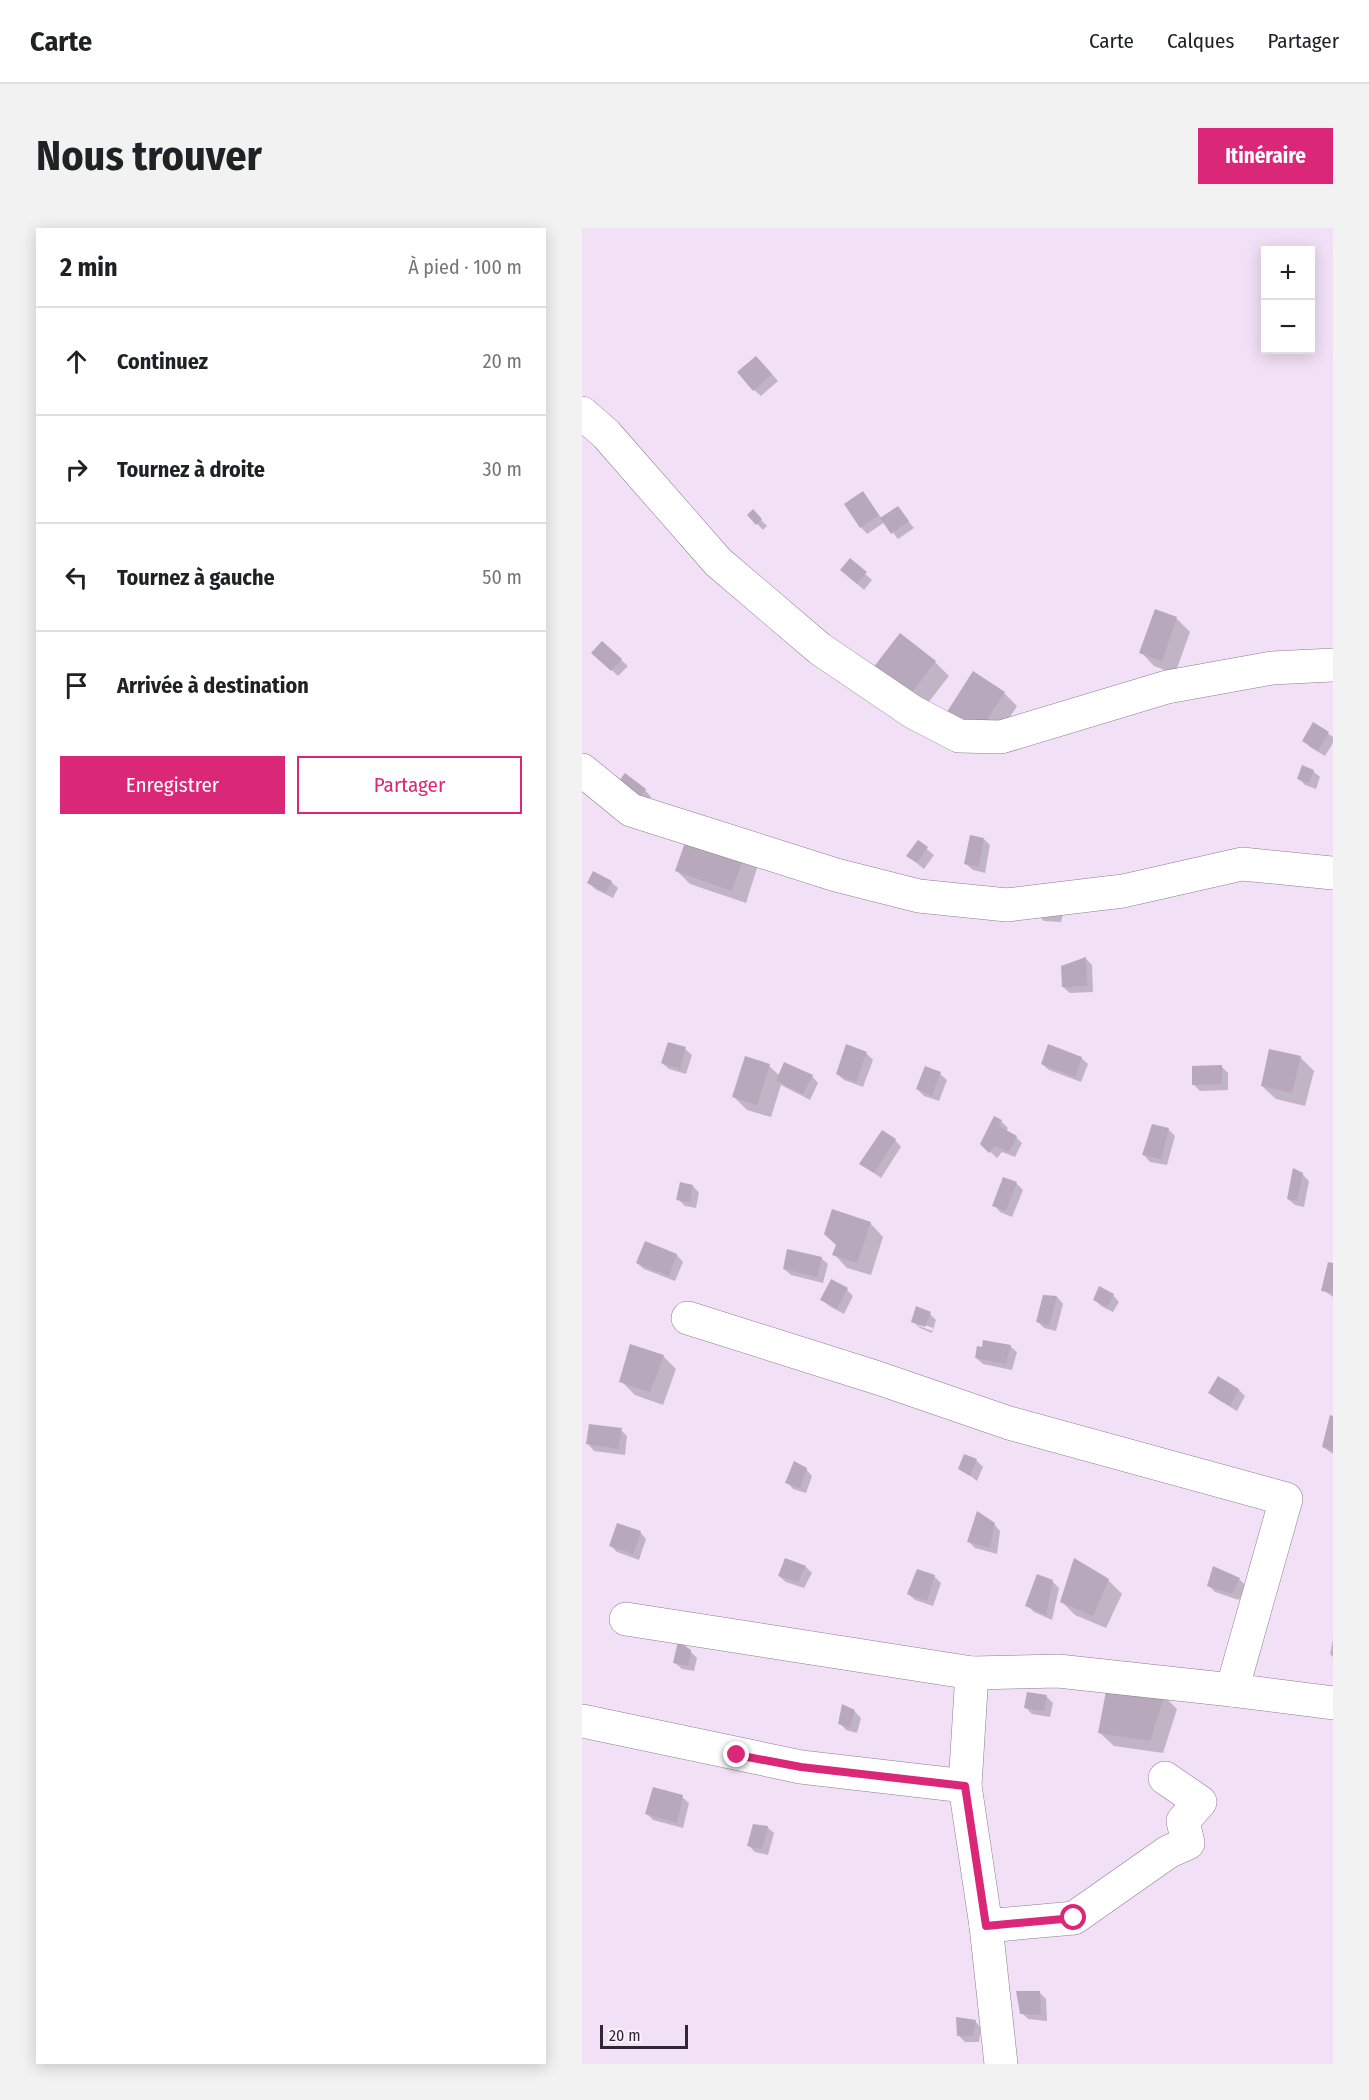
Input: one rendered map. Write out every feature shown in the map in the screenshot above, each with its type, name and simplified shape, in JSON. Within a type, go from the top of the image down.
[{"type":"street","points":[[582,413],[606,434],[718,562],[820,650],[913,712],[959,736],[1001,736],[1167,687],[1272,668],[1333,665]]},
{"type":"street","points":[[582,770],[631,810],[836,875],[919,896],[1007,905],[1123,891],[1242,864],[1333,873]]},
{"type":"street","points":[[688,1318],[878,1378],[1009,1423],[1286,1499],[1232,1690]]},
{"type":"street","points":[[626,1619],[972,1673],[1058,1671],[1333,1703]]},
{"type":"street","points":[[972,1673],[965,1786],[986,1926],[1001,2064]]},
{"type":"street","points":[[582,1721],[801,1767],[965,1786]]},
{"type":"street","points":[[986,1926],[1074,1918],[1168,1852],[1188,1843],[1183,1821],[1200,1802],[1165,1778]]},
{"type":"building","points":[[756,356],[772,374],[753,391],[737,372]]},
{"type":"building","points":[[863,491],[879,515],[860,528],[844,504]]},
{"type":"building","points":[[898,506],[909,521],[891,534],[880,518]]},
{"type":"building","points":[[753,509],[762,519],[756,525],[747,515]]},
{"type":"building","points":[[850,558],[867,572],[857,584],[840,570]]},
{"type":"building","points":[[1155,609],[1177,617],[1162,661],[1139,653]]},
{"type":"building","points":[[900,633],[936,661],[905,701],[869,673]]},
{"type":"building","points":[[602,641],[622,659],[611,671],[591,653]]},
{"type":"building","points":[[973,671],[1005,692],[979,732],[947,712]]},
{"type":"building","points":[[1313,722],[1329,732],[1318,751],[1302,741]]},
{"type":"building","points":[[1302,765],[1314,770],[1309,783],[1297,779]]},
{"type":"building","points":[[625,773],[646,789],[632,807],[611,791]]},
{"type":"building","points":[[689,831],[746,850],[732,891],[675,871]]},
{"type":"building","points":[[970,835],[984,838],[979,867],[964,864]]},
{"type":"building","points":[[918,840],[928,847],[917,863],[906,856]]},
{"type":"building","points":[[593,871],[612,881],[606,893],[587,883]]},
{"type":"building","points":[[1086,957],[1087,986],[1062,987],[1061,966]]},
{"type":"building","points":[[668,1042],[686,1047],[680,1069],[661,1063]]},
{"type":"building","points":[[846,1044],[867,1052],[856,1082],[836,1074]]},
{"type":"building","points":[[1048,1044],[1082,1057],[1075,1077],[1041,1064]]},
{"type":"building","points":[[1269,1049],[1301,1056],[1292,1093],[1261,1086]]},
{"type":"building","points":[[745,1056],[770,1064],[757,1105],[732,1097]]},
{"type":"building","points":[[784,1062],[813,1075],[803,1094],[776,1081]]},
{"type":"building","points":[[1222,1065],[1222,1084],[1192,1085],[1192,1066]]},
{"type":"building","points":[[925,1066],[941,1072],[932,1096],[916,1089]]},
{"type":"building","points":[[994,1116],[1002,1120],[999,1126],[1017,1136],[1009,1152],[995,1146],[989,1153],[980,1144]]},
{"type":"building","points":[[1152,1124],[1169,1128],[1161,1159],[1142,1155]]},
{"type":"building","points":[[882,1130],[896,1139],[874,1173],[859,1164]]},
{"type":"building","points":[[1293,1168],[1303,1173],[1297,1201],[1287,1199]]},
{"type":"building","points":[[1003,1177],[1017,1182],[1006,1211],[992,1206]]},
{"type":"building","points":[[680,1182],[693,1185],[690,1202],[676,1200]]},
{"type":"building","points":[[832,1209],[871,1222],[857,1263],[832,1255],[836,1245],[824,1234]]},
{"type":"building","points":[[645,1241],[677,1254],[669,1276],[636,1263]]},
{"type":"building","points":[[787,1249],[822,1257],[817,1277],[783,1269]]},
{"type":"building","points":[[1328,1262],[1333,1263],[1333,1293],[1321,1291]]},
{"type":"building","points":[[831,1279],[848,1288],[837,1308],[820,1300]]},
{"type":"building","points":[[1099,1286],[1114,1294],[1107,1307],[1093,1300]]},
{"type":"building","points":[[1043,1295],[1057,1296],[1049,1326],[1036,1322]]},
{"type":"building","points":[[916,1306],[931,1312],[925,1327],[911,1322]]},
{"type":"building","points":[[983,1340],[1011,1345],[1006,1364],[975,1358],[977,1346],[982,1347]]},
{"type":"building","points":[[630,1344],[664,1355],[650,1392],[619,1382]]},
{"type":"building","points":[[1218,1376],[1239,1389],[1230,1406],[1208,1393]]},
{"type":"building","points":[[1330,1415],[1333,1416],[1333,1450],[1322,1447]]},
{"type":"building","points":[[589,1424],[622,1428],[618,1449],[586,1444]]},
{"type":"building","points":[[964,1454],[977,1459],[970,1476],[958,1469]]},
{"type":"building","points":[[794,1461],[807,1468],[800,1488],[785,1483]]},
{"type":"building","points":[[977,1511],[995,1523],[990,1548],[967,1542]]},
{"type":"building","points":[[617,1523],[641,1531],[633,1554],[609,1546]]},
{"type":"building","points":[[785,1558],[806,1566],[798,1582],[778,1576]]},
{"type":"building","points":[[1074,1558],[1109,1579],[1093,1616],[1060,1602]]},
{"type":"building","points":[[1213,1566],[1240,1578],[1232,1594],[1207,1586]]},
{"type":"building","points":[[917,1569],[935,1575],[927,1601],[907,1594]]},
{"type":"building","points":[[1037,1574],[1053,1580],[1046,1615],[1025,1606]]},
{"type":"building","points":[[678,1641],[691,1650],[688,1666],[673,1663]]},
{"type":"building","points":[[1108,1681],[1165,1695],[1150,1741],[1098,1733]]},
{"type":"building","points":[[1027,1692],[1047,1695],[1044,1711],[1024,1708]]},
{"type":"building","points":[[842,1704],[855,1710],[850,1728],[838,1724]]},
{"type":"building","points":[[653,1787],[683,1795],[677,1823],[645,1814]]},
{"type":"building","points":[[753,1824],[768,1826],[762,1849],[747,1846]]},
{"type":"building","points":[[1016,1991],[1040,1991],[1041,2015],[1020,2014]]},
{"type":"building","points":[[956,2017],[976,2020],[973,2036],[957,2036]]},
{"type":"route","points":[[737,1755],[801,1767],[965,1786],[986,1926],[1074,1918]]}]
